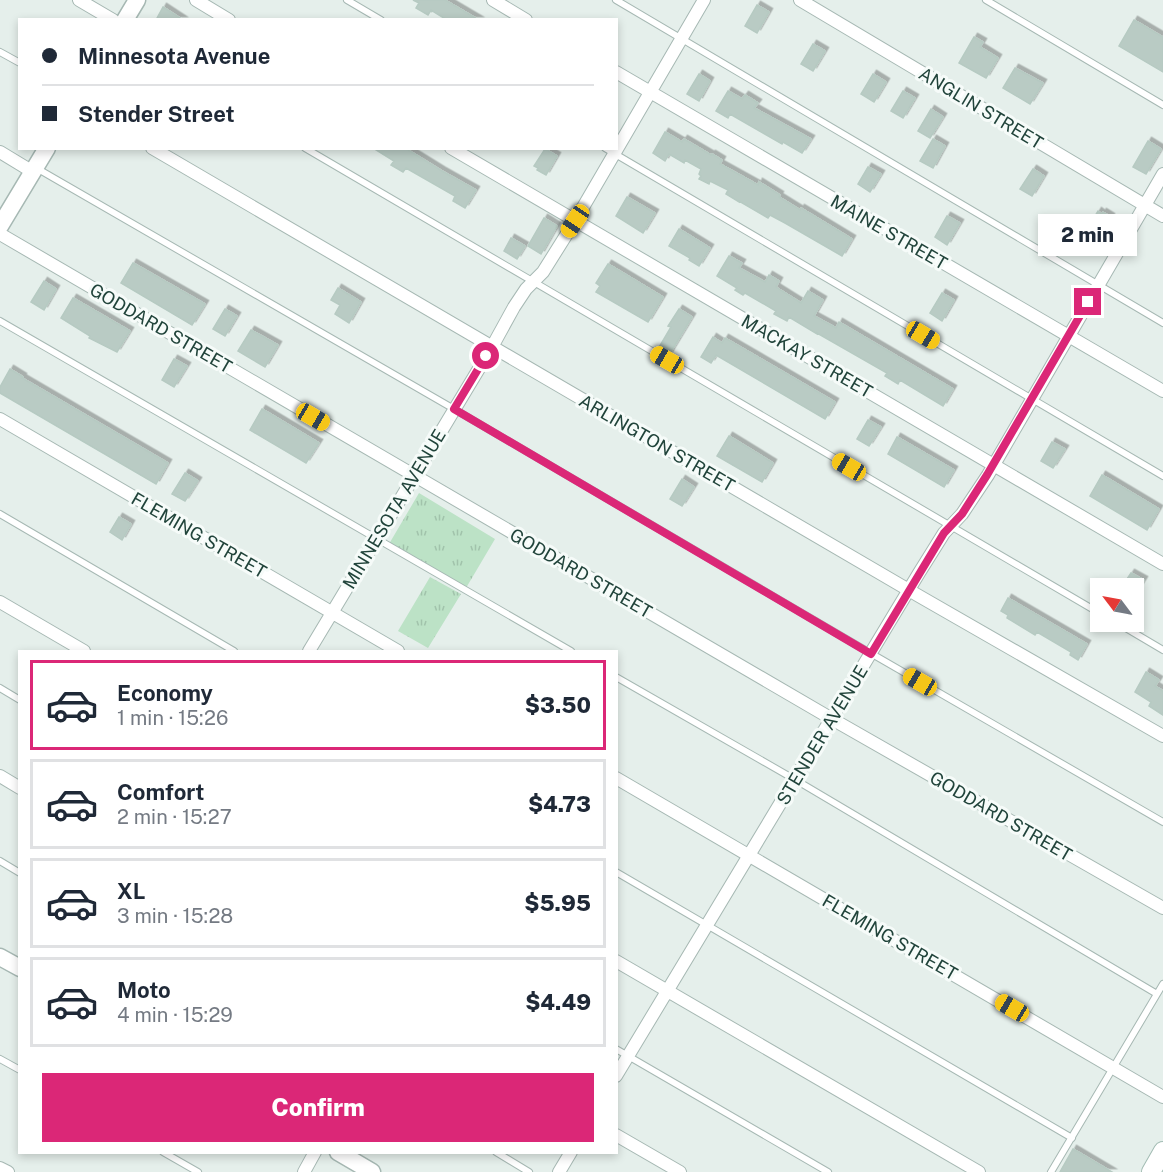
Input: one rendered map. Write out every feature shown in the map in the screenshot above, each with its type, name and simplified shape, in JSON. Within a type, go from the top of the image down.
[{"type":"main road","points":[[1151,1172],[1163,1151]]},
{"type":"street","points":[[79,0],[110,18]]},
{"type":"street","points":[[126,18],[137,0]]},
{"type":"street","points":[[196,0],[226,18]]},
{"type":"street","points":[[493,0],[523,18]]},
{"type":"street","name":"MINNESOTA AVENUE","points":[[618,139],[651,92],[704,0]]},
{"type":"street","name":"ANGLIN STREET","points":[[800,0],[1163,216]]},
{"type":"street","name":"MAINE STREET","points":[[618,73],[1163,391]]},
{"type":"street","points":[[0,226],[46,150]]},
{"type":"street","name":"ARLINGTON STREET","points":[[155,150],[909,590],[1163,735]]},
{"type":"street","name":"MACKAY STREET","points":[[454,150],[1163,564]]},
{"type":"street","name":"MINNESOTA AVENUE","points":[[310,650],[514,307],[526,289],[543,272],[575,221],[610,151]]},
{"type":"street","points":[[0,152],[35,170]]},
{"type":"street","points":[[1144,204],[1163,174]]},
{"type":"street","name":"STENDER AVENUE","points":[[618,1073],[909,590],[993,465],[1144,204]]},
{"type":"street","name":"GODDARD STREET","points":[[0,234],[832,719],[1163,908]]},
{"type":"street","name":"FLEMING STREET","points":[[0,419],[396,650]]},
{"type":"street","points":[[0,602],[82,650]]},
{"type":"street","points":[[0,777],[18,787]]},
{"type":"street","name":"FLEMING STREET","points":[[618,779],[1163,1096]]},
{"type":"street","points":[[1,961],[18,967]]},
{"type":"street","points":[[618,962],[979,1172]]},
{"type":"street","points":[[618,1136],[680,1172]]},
{"type":"street","points":[[304,1172],[314,1154]]},
{"type":"street","points":[[341,1154],[372,1172]]},
{"type":"street","points":[[559,1172],[570,1154]]},
{"type":"street","points":[[0,1168],[8,1172]]},
{"type":"lane","points":[[347,0],[378,18]]},
{"type":"lane","points":[[616,0],[1163,323]]},
{"type":"lane","points":[[986,0],[1163,105]]},
{"type":"lane","points":[[0,52],[18,62]]},
{"type":"lane","points":[[308,150],[1090,608]]},
{"type":"lane","points":[[610,151],[1163,476]]},
{"type":"lane","points":[[35,170],[454,409],[871,654],[1163,822]]},
{"type":"lane","points":[[0,321],[569,650]]},
{"type":"lane","points":[[0,514],[232,650]]},
{"type":"lane","points":[[1133,632],[1163,650]]},
{"type":"lane","points":[[618,678],[794,779],[1157,994]]},
{"type":"lane","points":[[0,688],[18,699]]},
{"type":"lane","points":[[0,861],[18,872]]},
{"type":"lane","points":[[618,873],[1071,1138]]},
{"type":"lane","points":[[1051,1172],[1163,984]]},
{"type":"lane","points":[[618,1050],[828,1172]]},
{"type":"lane","points":[[0,1059],[18,1069]]},
{"type":"lane","points":[[166,1154],[198,1172]]},
{"type":"lane","points":[[499,1154],[530,1172]]},
{"type":"green space","points":[[419,493],[495,539],[466,588],[389,544]]},
{"type":"green space","points":[[430,577],[461,594],[428,648],[398,631]]},
{"type":"building","points":[[413,0],[445,0],[476,18],[444,18],[431,10],[428,15],[416,8],[419,3]]},
{"type":"building","points":[[757,5],[769,12],[757,33],[745,26]]},
{"type":"building","points":[[163,7],[180,18],[157,18]]},
{"type":"building","points":[[1134,20],[1163,37],[1163,72],[1119,46]]},
{"type":"building","points":[[974,37],[983,42],[980,47],[998,58],[986,78],[959,63]]},
{"type":"building","points":[[813,44],[825,51],[813,71],[801,64]]},
{"type":"building","points":[[1015,68],[1043,83],[1030,104],[1003,88]]},
{"type":"building","points":[[699,74],[710,81],[699,101],[687,94]]},
{"type":"building","points":[[873,74],[886,82],[874,102],[861,94]]},
{"type":"building","points":[[728,91],[742,99],[745,95],[758,103],[754,108],[811,139],[802,153],[730,114],[728,118],[716,111]]},
{"type":"building","points":[[903,91],[915,98],[903,118],[891,111]]},
{"type":"building","points":[[931,109],[943,117],[930,138],[918,131]]},
{"type":"building","points":[[665,132],[682,142],[684,139],[712,154],[722,160],[720,164],[758,185],[759,182],[800,210],[801,208],[852,239],[842,256],[770,215],[768,218],[739,202],[726,194],[728,190],[710,181],[709,184],[699,179],[701,169],[685,160],[684,163],[669,154],[665,161],[653,153]]},
{"type":"building","points":[[933,139],[945,146],[933,168],[920,161]]},
{"type":"building","points":[[1148,141],[1161,149],[1146,174],[1133,167]]},
{"type":"building","points":[[376,150],[408,150],[476,190],[465,208],[453,201],[455,196],[406,168],[403,172],[391,165],[394,161]]},
{"type":"building","points":[[544,150],[557,156],[546,175],[534,166]]},
{"type":"building","points":[[868,167],[881,174],[870,192],[858,184]]},
{"type":"building","points":[[1033,169],[1044,176],[1032,196],[1020,189]]},
{"type":"building","points":[[627,197],[655,213],[643,233],[616,216]]},
{"type":"building","points":[[1098,211],[1111,217],[1099,237],[1087,229]]},
{"type":"building","points":[[947,216],[960,223],[947,245],[935,237]]},
{"type":"building","points":[[544,218],[557,226],[541,254],[528,246]]},
{"type":"building","points":[[679,229],[710,248],[699,266],[669,246]]},
{"type":"building","points":[[511,238],[525,246],[517,259],[504,251]]},
{"type":"building","points":[[729,256],[742,263],[739,268],[765,282],[769,275],[779,281],[776,287],[801,303],[808,291],[823,300],[814,316],[836,328],[839,322],[953,389],[943,406],[900,380],[898,384],[885,376],[887,373],[789,317],[787,321],[774,314],[776,311],[745,293],[743,295],[735,290],[737,288],[717,276]]},
{"type":"building","points":[[133,263],[205,304],[192,325],[121,283]]},
{"type":"building","points":[[608,264],[663,297],[648,322],[596,292],[600,286],[596,283]]},
{"type":"building","points":[[44,281],[56,289],[44,310],[31,302]]},
{"type":"building","points":[[338,288],[361,302],[349,323],[335,314],[340,305],[331,300]]},
{"type":"building","points":[[942,293],[954,300],[942,321],[930,313]]},
{"type":"building","points":[[73,298],[130,331],[117,352],[89,338],[90,336],[61,318]]},
{"type":"building","points":[[225,309],[237,316],[225,336],[213,329]]},
{"type":"building","points":[[679,309],[692,317],[669,355],[658,349],[671,327],[668,326]]},
{"type":"building","points":[[251,330],[278,345],[265,367],[238,351]]},
{"type":"building","points":[[713,337],[722,343],[725,338],[835,402],[825,419],[716,355],[711,363],[701,357]]},
{"type":"building","points":[[174,359],[187,366],[174,387],[162,380]]},
{"type":"building","points":[[10,369],[168,463],[156,484],[0,393],[0,387]]},
{"type":"building","points":[[262,409],[319,443],[306,463],[250,430]]},
{"type":"building","points":[[868,420],[881,427],[869,446],[857,439]]},
{"type":"building","points":[[729,436],[773,463],[762,482],[717,456]]},
{"type":"building","points":[[897,437],[954,470],[944,487],[888,454]]},
{"type":"building","points":[[1052,442],[1065,449],[1053,468],[1041,461]]},
{"type":"building","points":[[185,473],[198,481],[185,501],[172,494]]},
{"type":"building","points":[[1102,475],[1159,509],[1147,530],[1090,496]]},
{"type":"building","points":[[682,479],[694,487],[682,506],[670,499]]},
{"type":"building","points":[[119,517],[131,524],[122,540],[110,532]]},
{"type":"building","points":[[1131,573],[1140,578],[1128,578]]},
{"type":"building","points":[[1008,598],[1087,644],[1078,660],[1070,655],[1071,652],[1037,632],[1035,635],[1007,618],[1008,615],[1001,611]]},
{"type":"building","points":[[1146,672],[1159,680],[1155,686],[1163,691],[1163,715],[1149,706],[1151,702],[1135,692]]},
{"type":"building","points":[[1073,1149],[1112,1172],[1060,1172]]},
{"type":"route","points":[[486,356],[454,409],[871,654],[944,533],[962,514],[987,475],[1088,302]]}]
